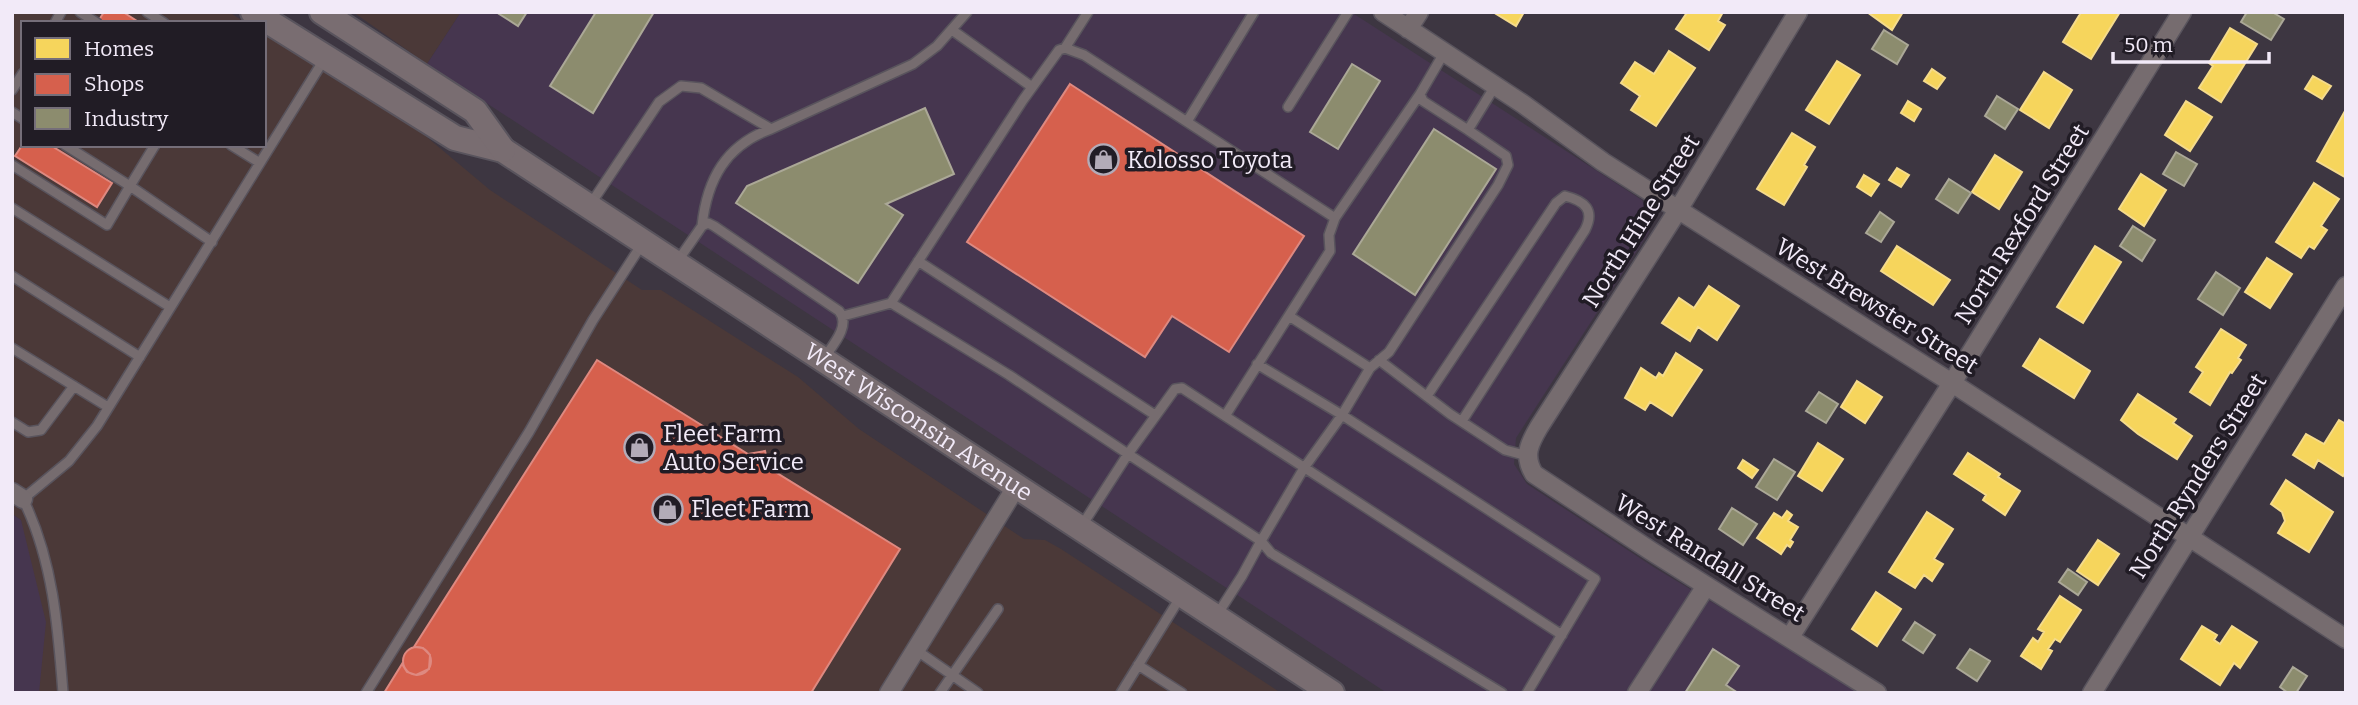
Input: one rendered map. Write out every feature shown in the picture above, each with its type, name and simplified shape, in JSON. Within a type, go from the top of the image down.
[{"type":"main road","name":"West Wisconsin Avenue","points":[[253,12],[455,138],[503,150],[1332,693]]},
{"type":"main road","name":"West Wisconsin Avenue","points":[[324,13],[475,111],[503,150]]},
{"type":"street","name":"West Brewster Street","points":[[1383,12],[1603,162],[1952,383],[2346,639]]},
{"type":"street","points":[[1408,29],[1419,12]]},
{"type":"street","name":"North Hine Street","points":[[1528,456],[1528,445],[1678,210],[1798,12]]},
{"type":"street","name":"North Rexford Street","points":[[1790,637],[1952,383],[2182,12]]},
{"type":"street","name":"North Rynders Street","points":[[2092,693],[2346,286]]},
{"type":"street","name":"West Randall Street","points":[[1528,456],[1535,474],[1706,586],[1877,693]]},
{"type":"street","points":[[889,693],[1016,487]]},
{"type":"street","points":[[1637,693],[1706,586]]},
{"type":"lane","points":[[676,263],[702,226],[709,190],[738,146],[752,136],[771,130],[913,64],[937,46],[967,12]]},
{"type":"lane","points":[[1065,48],[1088,12]]},
{"type":"lane","points":[[1188,120],[1254,12]]},
{"type":"lane","points":[[1288,107],[1348,12]]},
{"type":"lane","points":[[952,30],[1032,87]]},
{"type":"lane","points":[[843,316],[891,303],[1032,87],[1059,50],[1065,48],[1084,55],[1188,120],[1335,218]]},
{"type":"lane","points":[[1225,416],[1330,251],[1329,235],[1335,218],[1444,53]]},
{"type":"lane","points":[[64,693],[57,614],[40,539],[18,495],[69,461],[108,407],[326,57]]},
{"type":"lane","points":[[589,206],[659,102],[681,86],[701,88],[771,130]]},
{"type":"lane","points":[[1468,130],[1495,86]]},
{"type":"lane","points":[[1216,617],[1304,468],[1342,415],[1370,368],[1389,352],[1508,165],[1506,156],[1423,101],[1419,94]]},
{"type":"lane","points":[[68,147],[212,242]]},
{"type":"lane","points":[[12,165],[107,225],[154,147]]},
{"type":"lane","points":[[234,147],[260,163]]},
{"type":"lane","points":[[1427,396],[1556,203],[1565,196],[1576,199],[1590,212],[1586,230],[1462,421]]},
{"type":"lane","points":[[12,208],[170,306]]},
{"type":"lane","points":[[702,226],[708,223],[714,226],[833,306],[843,316]]},
{"type":"lane","points":[[366,693],[643,241]]},
{"type":"lane","points":[[918,261],[1154,415]]},
{"type":"lane","points":[[12,276],[140,357]]},
{"type":"lane","points":[[891,303],[1009,375],[1261,541],[1271,553],[1502,693]]},
{"type":"lane","points":[[823,360],[840,334],[843,316]]},
{"type":"lane","points":[[1289,316],[1370,368]]},
{"type":"lane","points":[[12,348],[108,407]]},
{"type":"lane","points":[[1379,360],[1505,450],[1528,456]]},
{"type":"lane","points":[[1257,364],[1342,415],[1595,579],[1527,693]]},
{"type":"lane","points":[[12,422],[28,432],[41,430],[74,386]]},
{"type":"lane","points":[[1080,529],[1169,394],[1182,388],[1562,635]]},
{"type":"lane","points":[[1121,693],[1182,595]]},
{"type":"lane","points":[[940,693],[999,609]]},
{"type":"lane","points":[[916,650],[978,693]]},
{"type":"lane","points":[[1138,665],[1182,693]]},
{"type":"shaded area","points":[[12,12],[229,12],[243,21],[21,21],[21,147],[266,147],[266,35],[416,128],[490,190],[642,290],[661,290],[798,377],[859,429],[1024,539],[1045,540],[1061,549],[1281,693],[39,693],[21,520],[12,514]]},
{"type":"shaded area","points":[[353,12],[461,12],[427,64]]},
{"type":"shaded area","points":[[461,12],[1351,12],[1642,200],[1649,215],[1649,232],[1516,438],[1514,464],[1527,484],[1655,568],[1863,693],[1387,693],[427,64]]},
{"type":"shaded area","points":[[12,514],[21,520],[46,622],[39,693],[12,693]]},
{"type":"building: Homes","points":[[1493,12],[1524,12],[1516,26]]},
{"type":"building: Homes","points":[[1683,12],[1723,12],[1718,21],[1725,25],[1709,50],[1676,29],[1686,14]]},
{"type":"building: Homes","points":[[1867,12],[1903,12],[1892,30]]},
{"type":"building: Homes","points":[[2077,12],[2120,12],[2091,59],[2063,42],[2080,14]]},
{"type":"building: Homes","points":[[2230,28],[2257,44],[2221,102],[2199,88],[2213,66],[2209,63]]},
{"type":"building: Homes","points":[[1669,51],[1695,68],[1656,126],[1631,110],[1640,96],[1621,83],[1635,62],[1654,74]]},
{"type":"building: Homes","points":[[1837,61],[1860,75],[1829,124],[1806,110]]},
{"type":"building: Homes","points":[[1932,69],[1945,78],[1937,89],[1924,81]]},
{"type":"building: Homes","points":[[2044,72],[2072,90],[2049,128],[2020,110]]},
{"type":"building: Homes","points":[[2313,76],[2331,86],[2322,99],[2305,89]]},
{"type":"building: Homes","points":[[1908,101],[1921,109],[1914,121],[1901,113]]},
{"type":"building: Homes","points":[[2186,101],[2212,117],[2190,151],[2165,135]]},
{"type":"building: Homes","points":[[2345,111],[2346,175],[2345,177],[2317,161]]},
{"type":"building: Homes","points":[[1792,133],[1815,147],[1804,165],[1807,167],[1784,205],[1757,189]]},
{"type":"building: Homes","points":[[1995,155],[2022,172],[1999,209],[1972,192]]},
{"type":"building: Homes","points":[[1897,168],[1909,175],[1901,187],[1889,180]]},
{"type":"building: Homes","points":[[2141,174],[2166,190],[2144,226],[2119,209]]},
{"type":"building: Homes","points":[[1864,175],[1879,184],[1871,196],[1857,187]]},
{"type":"building: Homes","points":[[2314,183],[2339,199],[2321,226],[2327,230],[2314,249],[2309,246],[2301,258],[2276,242]]},
{"type":"building: Homes","points":[[1897,246],[1950,280],[1933,305],[1881,271]]},
{"type":"building: Homes","points":[[2095,246],[2121,262],[2083,323],[2057,307]]},
{"type":"building: Homes","points":[[2267,258],[2292,274],[2270,308],[2245,292]]},
{"type":"building: Homes","points":[[1709,286],[1739,306],[1717,340],[1698,327],[1690,341],[1662,323],[1679,298],[1694,308]]},
{"type":"building: Homes","points":[[2221,329],[2246,345],[2238,358],[2241,360],[2232,373],[2230,372],[2210,405],[2190,392],[2203,372],[2196,367]]},
{"type":"building: Homes","points":[[2040,339],[2090,371],[2074,398],[2023,366]]},
{"type":"building: Homes","points":[[1676,353],[1702,370],[1672,416],[1650,402],[1645,410],[1625,398],[1641,368],[1656,378],[1659,373],[1663,376]]},
{"type":"building: Homes","points":[[1857,381],[1882,397],[1865,423],[1841,407]]},
{"type":"building: Homes","points":[[2138,394],[2176,419],[2173,423],[2192,436],[2177,459],[2121,420]]},
{"type":"building: Homes","points":[[2339,420],[2346,424],[2346,471],[2343,476],[2318,460],[2314,468],[2293,455],[2306,434],[2324,444]]},
{"type":"building: Homes","points":[[1818,443],[1843,459],[1822,491],[1798,476]]},
{"type":"building: Homes","points":[[1968,453],[2020,491],[2005,515],[1983,500],[1986,495],[1954,474]]},
{"type":"building: Homes","points":[[1743,460],[1758,470],[1752,478],[1738,468]]},
{"type":"building: Homes","points":[[2286,480],[2333,512],[2309,552],[2278,533],[2285,521],[2282,512],[2271,504]]},
{"type":"building: Homes","points":[[1787,511],[1792,515],[1788,521],[1798,527],[1790,540],[1793,542],[1790,547],[1787,545],[1781,554],[1757,538],[1774,513],[1782,518]]},
{"type":"building: Homes","points":[[1927,512],[1953,529],[1934,559],[1943,564],[1932,581],[1924,575],[1915,588],[1889,572]]},
{"type":"building: Homes","points":[[2098,540],[2119,554],[2098,585],[2077,571]]},
{"type":"building: Homes","points":[[1876,592],[1901,609],[1877,646],[1852,629]]},
{"type":"building: Homes","points":[[2060,596],[2081,610],[2060,642],[2055,639],[2048,649],[2052,651],[2041,669],[2021,656],[2033,638],[2038,642],[2044,632],[2038,629]]},
{"type":"building: Homes","points":[[2202,626],[2217,635],[2214,640],[2220,644],[2232,626],[2257,642],[2240,668],[2234,663],[2220,685],[2181,659]]},
{"type":"building: Shops","points":[[104,12],[123,12],[137,21],[98,21]]},
{"type":"building: Shops","name":"Kolosso Toyota","points":[[1070,84],[1304,236],[1229,352],[1172,316],[1145,357],[967,242]]},
{"type":"building: Shops","points":[[21,147],[53,147],[112,183],[97,207],[15,156]]},
{"type":"building: Shops","name":"Fleet Farm","points":[[597,360],[748,454],[765,451],[769,468],[900,549],[811,693],[384,693],[402,664],[407,672],[416,675],[429,669],[430,655],[423,648],[414,647]]},
{"type":"building: Shops","points":[[417,647],[427,651],[431,661],[427,671],[417,675],[407,671],[403,661],[407,651]]},
{"type":"building: Industry","points":[[496,12],[527,12],[518,26]]},
{"type":"building: Industry","points":[[596,12],[654,12],[593,113],[550,86]]},
{"type":"building: Industry","points":[[2247,12],[2272,12],[2284,19],[2271,40],[2241,22]]},
{"type":"building: Industry","points":[[1884,30],[1908,45],[1897,64],[1872,49]]},
{"type":"building: Industry","points":[[1352,64],[1380,81],[1338,149],[1310,132]]},
{"type":"building: Industry","points":[[1997,96],[2018,109],[2005,129],[1985,116]]},
{"type":"building: Industry","points":[[925,108],[954,174],[886,204],[903,215],[858,283],[736,203],[747,186]]},
{"type":"building: Industry","points":[[1434,129],[1496,169],[1415,295],[1353,254]]},
{"type":"building: Industry","points":[[2176,152],[2197,164],[2184,186],[2163,174]]},
{"type":"building: Industry","points":[[1949,179],[1971,193],[1958,213],[1936,199]]},
{"type":"building: Industry","points":[[1880,212],[1894,222],[1881,242],[1866,233]]},
{"type":"building: Industry","points":[[2133,226],[2155,240],[2142,261],[2120,246]]},
{"type":"building: Industry","points":[[2216,272],[2240,288],[2223,315],[2198,299]]},
{"type":"building: Industry","points":[[1819,392],[1838,404],[1826,423],[1806,411]]},
{"type":"building: Industry","points":[[1774,459],[1795,472],[1777,500],[1756,487]]},
{"type":"building: Industry","points":[[1732,508],[1757,524],[1743,545],[1719,529]]},
{"type":"building: Industry","points":[[2068,569],[2087,582],[2078,595],[2059,582]]},
{"type":"building: Industry","points":[[1915,622],[1935,635],[1923,653],[1903,640]]},
{"type":"building: Industry","points":[[1713,649],[1739,666],[1726,685],[1738,693],[1685,693]]},
{"type":"building: Industry","points":[[1970,649],[1990,661],[1977,681],[1957,668]]},
{"type":"building: Industry","points":[[2293,667],[2307,676],[2296,693],[2288,693],[2280,687]]},
{"type":"place","name":"Kolosso Toyota","points":[[1104,160]]},
{"type":"place","name":"Fleet Farm Auto Service","points":[[640,448]]},
{"type":"place","name":"Fleet Farm","points":[[668,509]]}]
